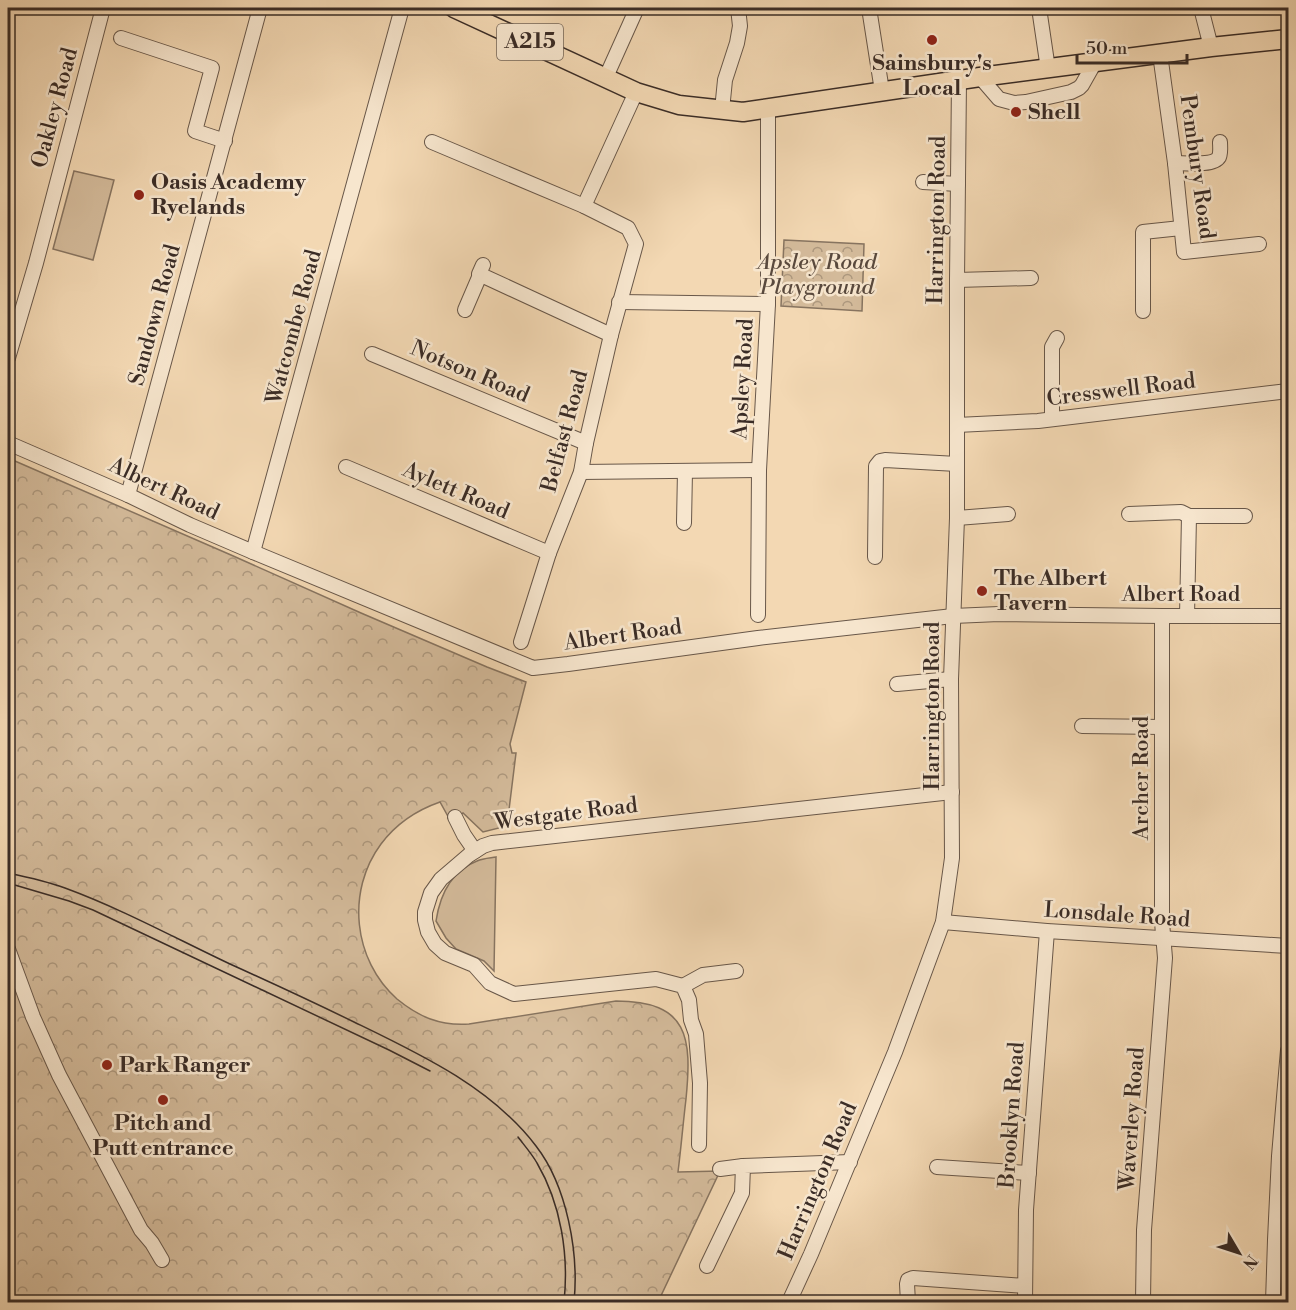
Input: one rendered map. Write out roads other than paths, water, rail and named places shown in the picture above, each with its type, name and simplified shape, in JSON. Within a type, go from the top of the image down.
[{"type":"main road","name":"A215","points":[[454,8],[636,92],[679,105],[743,112],[980,77],[1288,39]]},
{"type":"street","name":"Oakley Road","points":[[8,358],[36,263],[103,8]]},
{"type":"street","name":"Sandown Road","points":[[128,495],[260,8]]},
{"type":"street","name":"Watcombe Road","points":[[253,552],[402,8]]},
{"type":"street","points":[[606,77],[637,8]]},
{"type":"street","points":[[722,110],[724,81],[737,44],[740,26],[738,8]]},
{"type":"street","points":[[869,8],[882,92]]},
{"type":"street","points":[[1039,8],[1048,69]]},
{"type":"street","points":[[1201,8],[1211,47]]},
{"type":"street","points":[[121,38],[212,68],[195,131],[225,141]]},
{"type":"street","name":"Pembury Road","points":[[1160,54],[1184,252],[1259,244]]},
{"type":"street","points":[[980,77],[999,99],[1014,103],[1026,102],[1071,92],[1079,88],[1095,62]]},
{"type":"street","name":"Harrington Road","points":[[789,1302],[895,1052],[944,922],[952,858],[951,679],[957,518],[959,80]]},
{"type":"street","points":[[432,142],[584,206],[636,92]]},
{"type":"street","name":"Apsley Road","points":[[758,615],[759,470],[768,304],[768,109]]},
{"type":"street","points":[[1175,164],[1215,161],[1219,156],[1220,142]]},
{"type":"street","points":[[923,182],[958,184]]},
{"type":"street","name":"Belfast Road","points":[[521,642],[549,553],[581,472],[611,336],[636,243],[628,228],[584,206]]},
{"type":"street","points":[[1143,311],[1143,232],[1181,228]]},
{"type":"street","points":[[465,310],[482,270],[611,336]]},
{"type":"street","points":[[957,280],[1031,278]]},
{"type":"street","points":[[620,302],[768,304]]},
{"type":"street","points":[[1052,419],[1052,347],[1057,338]]},
{"type":"street","name":"Notson Road","points":[[372,354],[586,443]]},
{"type":"street","name":"Cresswell Road","points":[[957,424],[1052,419],[1288,391]]},
{"type":"street","name":"Albert Road","points":[[8,443],[128,495],[190,525],[533,668],[953,616],[999,614],[1288,616]]},
{"type":"street","points":[[875,557],[876,466],[880,461],[957,464]]},
{"type":"street","name":"Aylett Road","points":[[346,467],[549,553]]},
{"type":"street","points":[[581,472],[759,470]]},
{"type":"street","points":[[684,523],[685,471]]},
{"type":"street","points":[[1129,514],[1181,512],[1190,516],[1245,516]]},
{"type":"street","points":[[957,518],[1008,514]]},
{"type":"street","points":[[1187,616],[1190,516]]},
{"type":"street","name":"Archer Road","points":[[1162,616],[1163,939]]},
{"type":"street","points":[[897,684],[951,679]]},
{"type":"street","points":[[1082,726],[1162,727]]},
{"type":"street","name":"Westgate Road","points":[[683,986],[656,979],[514,994],[490,983],[474,965],[445,953],[435,944],[428,932],[425,920],[428,901],[441,879],[475,851],[492,843],[952,792]]},
{"type":"street","points":[[455,817],[475,851]]},
{"type":"street","name":"Lonsdale Road","points":[[944,922],[1047,931],[1288,946]]},
{"type":"street","name":"Brooklyn Road","points":[[1025,1302],[1025,1232],[1047,931]]},
{"type":"street","name":"Waverley Road","points":[[1143,1302],[1144,1230],[1165,958],[1163,939]]},
{"type":"street","points":[[8,949],[33,1017],[59,1075],[137,1222],[162,1260]]},
{"type":"street","points":[[699,1145],[700,1083],[696,1034],[691,1020],[689,1000],[683,986],[702,975],[736,971]]},
{"type":"street","points":[[1273,1302],[1279,1156],[1288,1050]]},
{"type":"street","points":[[720,1168],[850,1162]]},
{"type":"street","points":[[707,1266],[742,1193],[743,1166]]},
{"type":"street","points":[[937,1167],[1029,1173]]},
{"type":"street","points":[[908,1302],[907,1284],[913,1278],[1025,1286]]},
{"type":"tram line","points":[[8,873],[58,886],[128,914],[404,1047],[476,1089],[518,1125],[536,1146],[556,1180],[572,1242],[575,1263],[574,1302]]},
{"type":"tram line","points":[[8,883],[93,910],[430,1071]]},
{"type":"tram line","points":[[518,1137],[535,1160],[552,1195],[564,1248],[564,1302]]},
{"type":"place","name":"Sainsbury's Local","points":[[932,40]]},
{"type":"place","name":"Shell","points":[[1016,112]]},
{"type":"place","name":"Oasis Academy Ryelands","points":[[139,195]]},
{"type":"place","name":"The Albert Tavern","points":[[982,591]]},
{"type":"place","name":"Park Ranger","points":[[107,1065]]},
{"type":"place","name":"Pitch and Putt entrance","points":[[163,1100]]},
{"type":"park label","name":"Apsley Road Playground","points":[[817,274]]}]
